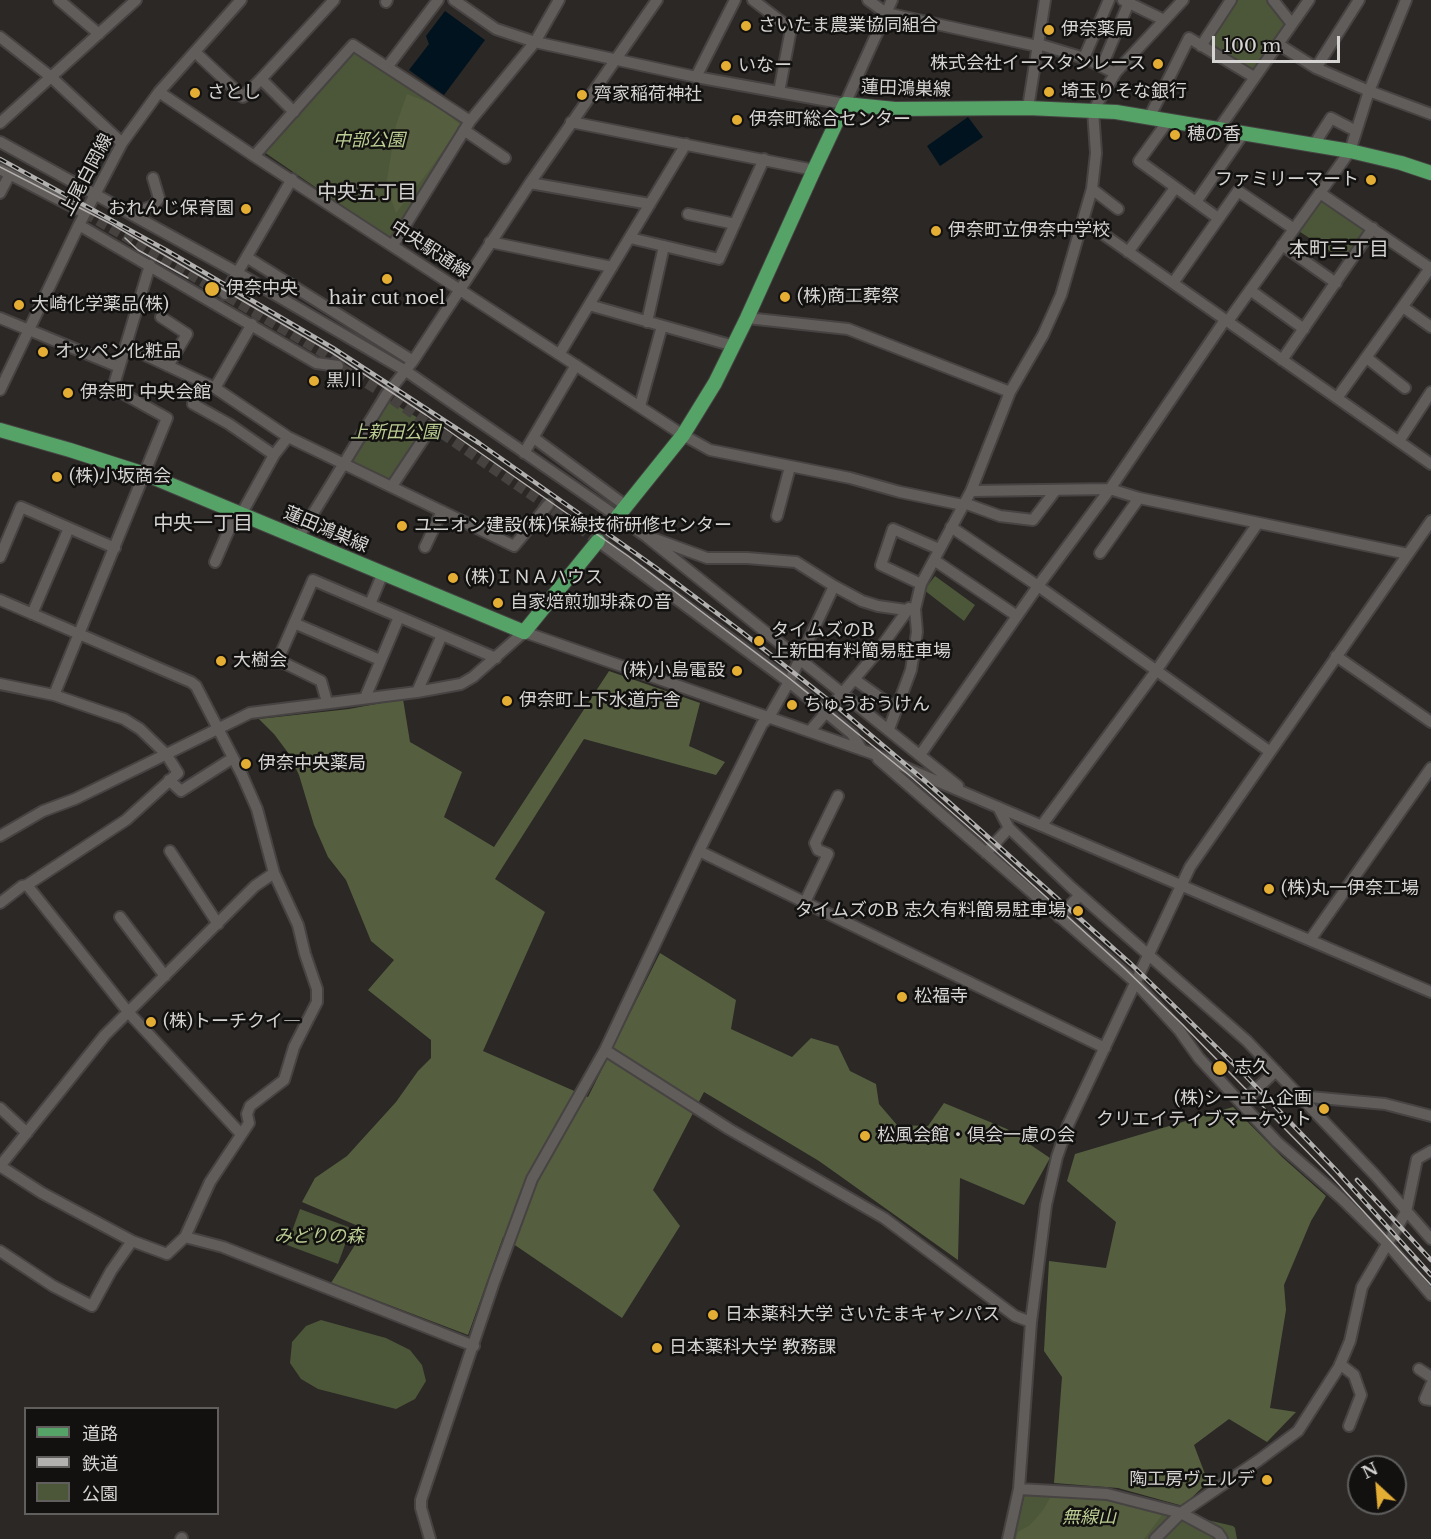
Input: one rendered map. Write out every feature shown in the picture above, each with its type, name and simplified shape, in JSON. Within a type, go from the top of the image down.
[{"type":"main road","name":"蓮田鴻巣線","points":[[622,511],[684,435],[714,383],[734,346],[845,104],[905,109],[1028,108],[1093,111],[1350,151],[1431,173]]},
{"type":"main road","name":"蓮田鴻巣線","points":[[0,430],[145,474],[525,632]]},
{"type":"main road","points":[[525,632],[598,541]]},
{"type":"street","points":[[58,0],[99,34]]},
{"type":"street","points":[[1,122],[136,0]]},
{"type":"street","name":"上尾白岡線","points":[[0,390],[79,225],[122,142],[159,92],[241,0]]},
{"type":"street","points":[[195,52],[243,97],[334,0]]},
{"type":"street","points":[[388,66],[438,0]]},
{"type":"street","points":[[454,0],[496,29],[535,42],[696,77],[845,104],[892,0]]},
{"type":"street","points":[[393,245],[467,125],[535,42],[559,0]]},
{"type":"street","points":[[298,538],[387,395],[413,362],[490,242],[657,0]]},
{"type":"street","points":[[696,77],[735,0]]},
{"type":"street","points":[[753,0],[791,29],[779,92]]},
{"type":"street","points":[[868,0],[886,13],[1037,45],[1084,58],[1115,73]]},
{"type":"street","points":[[1028,108],[1045,0]]},
{"type":"street","points":[[1084,58],[1109,0]]},
{"type":"street","points":[[810,731],[913,606],[921,584],[971,491],[1010,392],[1043,334],[1061,295],[1092,189],[1096,153],[1093,111],[1115,73],[1183,0]]},
{"type":"street","points":[[1201,46],[1231,0]]},
{"type":"street","points":[[1273,0],[1292,24]]},
{"type":"street","points":[[1218,130],[1309,0]]},
{"type":"street","points":[[1316,68],[1359,0]]},
{"type":"street","points":[[920,755],[1038,586],[1110,489],[1227,321],[1350,151],[1369,91],[1406,0]]},
{"type":"street","points":[[1102,66],[1127,1],[1164,20]]},
{"type":"street","points":[[0,37],[51,77],[122,142]]},
{"type":"street","points":[[1149,118],[1189,38],[1254,77]]},
{"type":"street","points":[[1278,44],[1316,68],[1431,114]]},
{"type":"street","points":[[254,156],[353,45],[388,66],[467,125],[505,158]]},
{"type":"street","points":[[261,79],[294,112]]},
{"type":"street","name":"中央駅通線","points":[[159,92],[254,156],[710,450],[850,478],[900,492],[963,504],[1000,516],[1033,520],[1055,491]]},
{"type":"street","points":[[1313,146],[1331,118],[1356,131]]},
{"type":"street","points":[[1168,121],[1139,161],[1218,218]]},
{"type":"street","points":[[572,122],[814,170]]},
{"type":"street","points":[[1196,202],[1243,134]]},
{"type":"street","points":[[0,142],[238,273],[406,371],[524,453],[622,511]]},
{"type":"street","points":[[560,353],[686,144]]},
{"type":"street","points":[[630,238],[718,259],[764,159]]},
{"type":"street","points":[[0,192],[5,171],[85,213]]},
{"type":"street","points":[[145,209],[153,206],[159,198],[153,178]]},
{"type":"street","points":[[225,294],[292,179]]},
{"type":"street","points":[[530,183],[650,204]]},
{"type":"street","points":[[1128,252],[1175,188]]},
{"type":"street","points":[[1092,189],[1118,209]]},
{"type":"street","points":[[1173,283],[1238,191],[1294,229]]},
{"type":"street","points":[[1320,193],[1431,268],[1337,398]]},
{"type":"street","points":[[688,214],[735,224]]},
{"type":"street","points":[[1083,220],[1431,464]]},
{"type":"street","points":[[79,225],[316,363],[338,366]]},
{"type":"street","points":[[1282,360],[1373,228]]},
{"type":"street","points":[[490,242],[612,267]]},
{"type":"street","points":[[1282,245],[1335,283]]},
{"type":"street","points":[[647,322],[664,246]]},
{"type":"street","points":[[248,258],[413,362]]},
{"type":"street","points":[[54,695],[167,418],[112,388],[150,265]]},
{"type":"street","points":[[1251,290],[1304,329]]},
{"type":"street","points":[[589,305],[734,346]]},
{"type":"street","points":[[1403,307],[1431,327]]},
{"type":"street","points":[[160,317],[187,334],[168,366]]},
{"type":"street","points":[[0,318],[119,367]]},
{"type":"street","points":[[747,318],[848,329],[1010,392]]},
{"type":"street","points":[[215,388],[252,324]]},
{"type":"street","points":[[640,406],[662,326]]},
{"type":"street","points":[[126,346],[215,388],[288,437],[514,546],[548,506]]},
{"type":"street","points":[[1367,358],[1406,388]]},
{"type":"street","points":[[524,453],[576,365]]},
{"type":"street","points":[[202,382],[193,404],[229,424],[274,455]]},
{"type":"street","points":[[1399,441],[1431,392]]},
{"type":"street","points":[[392,486],[432,426]]},
{"type":"street","points":[[215,562],[239,512],[274,455],[288,437]]},
{"type":"street","points":[[534,438],[622,511],[647,537],[969,795]]},
{"type":"street","points":[[777,516],[790,467]]},
{"type":"street","points":[[971,491],[1110,489],[1138,498],[1408,554]]},
{"type":"street","points":[[1100,553],[1138,498]]},
{"type":"street","points":[[0,557],[21,507],[115,548]]},
{"type":"street","points":[[424,547],[442,511]]},
{"type":"street","points":[[1042,825],[1155,671],[1258,523]]},
{"type":"street","points":[[1008,1539],[1019,1489],[1031,1322],[1050,1180],[1068,1125],[1180,884],[1196,857],[1408,554],[1430,526]]},
{"type":"street","points":[[951,527],[1038,586],[1269,751]]},
{"type":"street","points":[[32,614],[69,528]]},
{"type":"street","points":[[921,584],[881,565],[893,529],[939,549]]},
{"type":"street","points":[[647,537],[707,558],[776,559],[796,562],[862,601],[878,606],[913,606]]},
{"type":"street","points":[[598,541],[789,682],[852,734],[867,752],[1135,982],[1179,1030],[1198,1058],[1277,1142],[1341,1198],[1387,1243],[1431,1295]]},
{"type":"street","points":[[934,560],[1017,616]]},
{"type":"street","points":[[370,604],[383,573]]},
{"type":"street","points":[[327,702],[321,681],[278,660],[313,580],[496,658]]},
{"type":"street","points":[[430,1539],[421,1500],[494,1282],[532,1179],[605,1050],[762,724],[769,717],[789,682],[834,586]]},
{"type":"street","points":[[0,600],[191,682],[196,687],[233,758],[256,809],[274,873],[297,925],[317,989],[317,1002],[294,1047],[284,1080],[250,1106],[247,1114],[249,1123],[210,1182],[185,1237],[167,1254],[132,1241],[42,1193],[0,1166],[105,1035],[255,885],[274,873]]},
{"type":"street","points":[[889,729],[911,670],[917,632],[913,606]]},
{"type":"street","points":[[365,698],[399,617]]},
{"type":"street","points":[[294,623],[380,660]]},
{"type":"street","points":[[0,836],[43,812],[75,800],[250,713],[417,692],[461,684],[473,677],[525,632],[867,752],[1431,992]]},
{"type":"street","points":[[417,692],[442,635]]},
{"type":"street","points":[[1336,656],[1431,722]]},
{"type":"street","points":[[854,679],[897,709]]},
{"type":"street","points":[[0,684],[54,695],[124,719],[140,729],[166,754],[178,772],[126,820],[27,885],[22,886],[0,903]]},
{"type":"street","points":[[169,780],[181,791],[233,758]]},
{"type":"street","points":[[1310,940],[1431,768]]},
{"type":"street","points":[[805,902],[828,854],[819,850],[815,843],[838,796]]},
{"type":"street","points":[[998,807],[1009,828],[1080,895],[1247,1041],[1375,1175],[1431,1239]]},
{"type":"street","points":[[986,853],[1009,828]]},
{"type":"street","points":[[170,850],[218,924]]},
{"type":"street","points":[[699,852],[1105,1048]]},
{"type":"street","points":[[27,885],[129,1013],[241,1134]]},
{"type":"street","points":[[1059,917],[1080,895]]},
{"type":"street","points":[[120,917],[165,976]]},
{"type":"street","points":[[605,1050],[729,1129],[884,1218],[1015,1316],[1031,1322]]},
{"type":"street","points":[[1241,1103],[1276,1071]]},
{"type":"street","points":[[1299,1096],[1385,1104],[1431,1116]]},
{"type":"street","points":[[0,1108],[27,1133]]},
{"type":"street","points":[[1155,1539],[1181,1513],[1298,1431],[1340,1364],[1350,1341],[1362,1287],[1406,1212],[1417,1159],[1431,1150]]},
{"type":"street","points":[[185,1237],[223,1247],[474,1346]]},
{"type":"street","points":[[0,1251],[53,1286],[92,1306],[111,1271],[132,1241]]},
{"type":"street","points":[[1340,1364],[1354,1375],[1361,1395],[1349,1426]]},
{"type":"street","points":[[1419,1369],[1431,1377]]},
{"type":"street","points":[[1431,1385],[1425,1399],[1431,1400]]},
{"type":"street","points":[[1019,1489],[1107,1494],[1181,1513],[1218,1533],[1222,1539]]},
{"type":"green space","points":[[1235,0],[1268,0],[1286,24],[1253,72],[1204,43]]},
{"type":"green space","name":"中部公園","points":[[354,48],[464,121],[391,239],[264,152]]},
{"type":"green space","points":[[407,94],[435,105],[461,125],[396,213],[386,185],[396,125]]},
{"type":"green space","points":[[1325,200],[1365,229],[1366,234],[1345,261],[1297,230],[1317,201]]},
{"type":"green space","name":"上新田公園","points":[[388,400],[428,424],[391,482],[351,461]]},
{"type":"green space","points":[[935,576],[975,605],[964,621],[924,590]]},
{"type":"green space","points":[[609,671],[700,703],[689,746],[725,762],[716,775],[584,739],[495,879],[545,912],[483,1051],[588,1097],[660,953],[736,1000],[731,1029],[792,1057],[811,1038],[838,1046],[850,1071],[876,1084],[879,1104],[897,1125],[928,1126],[944,1103],[1007,1129],[1050,1158],[1024,1205],[960,1178],[958,1260],[819,1161],[704,1092],[653,1190],[680,1226],[622,1318],[503,1237],[468,1335],[331,1283],[365,1229],[302,1202],[315,1178],[347,1156],[396,1102],[418,1071],[431,1058],[431,1040],[368,990],[394,960],[371,941],[346,880],[328,857],[314,825],[299,775],[289,754],[259,719],[349,709],[403,699],[410,742],[462,772],[444,817],[494,847]]},
{"type":"green space","points":[[1233,1107],[1282,1157],[1326,1196],[1311,1221],[1284,1285],[1286,1310],[1270,1408],[1296,1412],[1267,1442],[1229,1419],[1194,1445],[1208,1482],[1183,1506],[1118,1488],[1054,1483],[1062,1377],[1044,1351],[1049,1261],[1106,1268],[1116,1222],[1067,1181],[1075,1154]]},
{"type":"green space","name":"みどりの森","points":[[300,1209],[351,1228],[338,1264],[287,1245]]},
{"type":"green space","points":[[321,1320],[386,1338],[410,1350],[422,1365],[426,1381],[415,1399],[396,1409],[318,1389],[301,1379],[290,1363],[292,1342],[306,1326]]},
{"type":"green space","name":"無線山","points":[[1025,1493],[1105,1496],[1233,1526],[1237,1539],[1014,1539]]},
{"type":"green space","name":"無線山","points":[[1105,1497],[1162,1515],[1144,1539],[1016,1539],[1018,1532],[1030,1525],[1050,1498]]},
{"type":"water","points":[[445,11],[485,40],[444,95],[409,70],[429,44],[426,36]]},
{"type":"water","points":[[968,117],[983,137],[940,166],[927,146]]},
{"type":"tunnel","points":[[85,213],[327,355],[338,366],[386,395],[598,541]]},
{"type":"tunnel","points":[[598,541],[618,516]]},
{"type":"tram line","points":[[0,167],[113,225],[332,353],[426,415],[628,556],[789,678],[909,775],[1122,966],[1332,1177],[1431,1285]]},
{"type":"tram line","points":[[125,238],[138,250],[188,278]]},
{"type":"railway","points":[[0,159],[166,250],[333,348],[479,443],[655,567],[742,632],[841,710],[924,780],[1131,964],[1242,1072],[1336,1170],[1431,1275]]},
{"type":"railway","points":[[1357,1180],[1431,1260]]},
{"type":"place","name":"さいたま農業協同組合","points":[[746,26]]},
{"type":"place","name":"伊奈薬局","points":[[1049,30]]},
{"type":"place","name":"株式会社イースタンレース","points":[[1158,64]]},
{"type":"place","name":"いなー","points":[[726,66]]},
{"type":"place","name":"埼玉りそな銀行","points":[[1049,92]]},
{"type":"place","name":"さとし","points":[[195,93]]},
{"type":"place","name":"齊家稲荷神社","points":[[582,95]]},
{"type":"place","name":"伊奈町総合センター","points":[[737,120]]},
{"type":"place","name":"穂の香","points":[[1175,135]]},
{"type":"place","name":"ファミリーマート","points":[[1371,180]]},
{"type":"place","name":"おれんじ保育園","points":[[246,209]]},
{"type":"place","name":"伊奈町立伊奈中学校","points":[[936,231]]},
{"type":"place","name":"hair cut noel","points":[[387,279]]},
{"type":"place","name":"伊奈中央","points":[[212,289]]},
{"type":"place","name":"(株)商工葬祭","points":[[785,297]]},
{"type":"place","name":"大崎化学薬品(株)","points":[[19,305]]},
{"type":"place","name":"オッペン化粧品","points":[[43,352]]},
{"type":"place","name":"黒川","points":[[314,381]]},
{"type":"place","name":"伊奈町 中央会館","points":[[68,393]]},
{"type":"place","name":"(株)小坂商会","points":[[57,477]]},
{"type":"place","name":"ユニオン建設(株)保線技術研修センター","points":[[402,526]]},
{"type":"place","name":"(株)ＩＮＡハウス","points":[[453,578]]},
{"type":"place","name":"自家焙煎珈琲森の音","points":[[498,603]]},
{"type":"place","name":"タイムズのB 上新田有料簡易駐車場","points":[[759,641]]},
{"type":"place","name":"大樹会","points":[[221,661]]},
{"type":"place","name":"(株)小島電設","points":[[737,671]]},
{"type":"place","name":"伊奈町上下水道庁舎","points":[[507,701]]},
{"type":"place","name":"ちゅうおうけん","points":[[792,705]]},
{"type":"place","name":"伊奈中央薬局","points":[[246,764]]},
{"type":"place","name":"(株)丸一伊奈工場","points":[[1269,889]]},
{"type":"place","name":"タイムズのB 志久有料簡易駐車場","points":[[1078,911]]},
{"type":"place","name":"松福寺","points":[[902,997]]},
{"type":"place","name":"(株)トーチクイ―","points":[[151,1022]]},
{"type":"place","name":"志久","points":[[1220,1068]]},
{"type":"place","name":"(株)シーエム企画 クリエイティブマーケット","points":[[1324,1109]]},
{"type":"place","name":"松風会館・倶会一慮の会","points":[[865,1136]]},
{"type":"place","name":"日本薬科大学 さいたまキャンパス","points":[[713,1315]]},
{"type":"place","name":"日本薬科大学 教務課","points":[[657,1348]]},
{"type":"place","name":"陶工房ヴェルデ","points":[[1267,1480]]},
{"type":"district","name":"中央五丁目","points":[[367,193]]},
{"type":"district","name":"本町三丁目","points":[[1339,250]]},
{"type":"district","name":"中央一丁目","points":[[203,524]]}]
